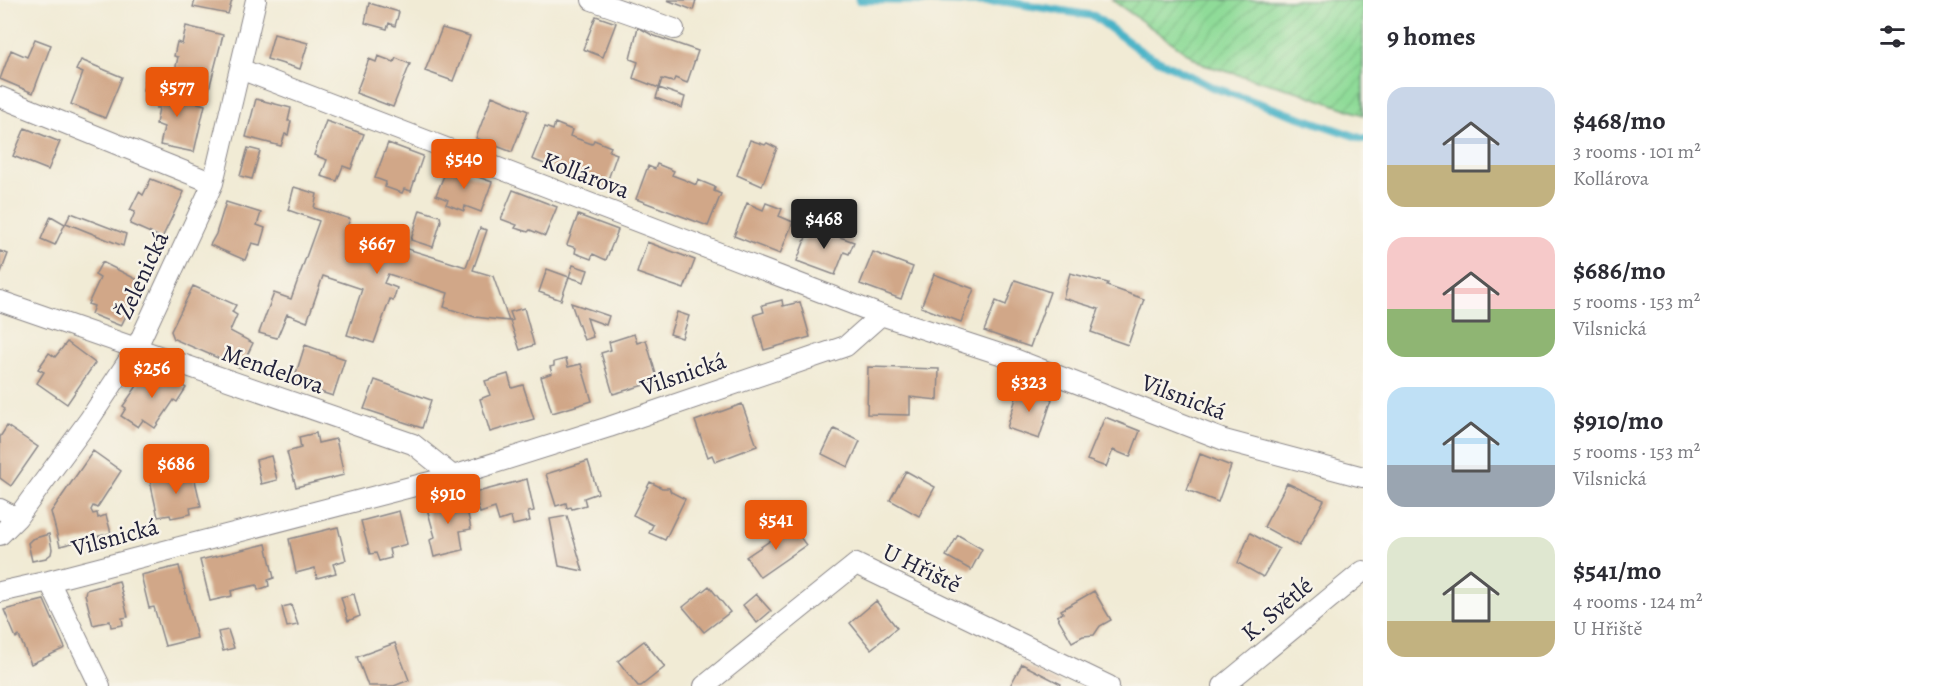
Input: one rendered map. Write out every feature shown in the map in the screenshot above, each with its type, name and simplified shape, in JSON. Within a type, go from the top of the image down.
[{"type":"street","name":"Želenická","points":[[0,535],[9,513],[89,420],[136,349],[213,183],[256,0]]},
{"type":"street","points":[[592,0],[674,29]]},
{"type":"street","name":"Kollárova","points":[[240,69],[881,315]]},
{"type":"street","points":[[0,97],[213,183]]},
{"type":"street","name":"Mendelova","points":[[0,301],[412,444],[453,476]]},
{"type":"street","name":"Vilsnická","points":[[0,592],[453,476],[609,427],[846,346],[881,315],[1012,358],[1224,440],[1363,477]]},
{"type":"street","name":"U Hřiště","points":[[704,686],[856,564],[1109,686]]},
{"type":"street","name":"K. Světlé","points":[[1223,686],[1363,571]]},
{"type":"street","points":[[49,581],[100,686]]},
{"type":"green space","points":[[1112,0],[1363,0],[1363,115],[1299,92],[1204,65]]},
{"type":"building","points":[[195,0],[232,0],[228,14],[193,7]]},
{"type":"building","points":[[667,0],[696,0],[693,10]]},
{"type":"building","points":[[369,3],[399,12],[395,26],[389,23],[387,29],[365,23]]},
{"type":"building","points":[[596,16],[616,23],[603,57],[583,49]]},
{"type":"building","points":[[186,26],[223,35],[209,89],[173,80],[178,57],[174,56],[177,42],[182,44]]},
{"type":"building","points":[[638,27],[652,35],[698,51],[687,83],[675,78],[673,82],[662,79],[659,88],[633,78],[638,62],[630,59]]},
{"type":"building","points":[[442,28],[470,36],[453,81],[425,71]]},
{"type":"building","points":[[274,34],[308,43],[300,69],[267,59]]},
{"type":"building","points":[[35,39],[51,45],[33,93],[0,79],[11,50],[27,57]]},
{"type":"building","points":[[378,56],[394,62],[396,58],[410,64],[393,107],[356,93],[369,59],[376,62]]},
{"type":"building","points":[[81,60],[122,77],[105,118],[71,104],[83,73],[76,70]]},
{"type":"building","points":[[145,81],[173,88],[172,96],[205,105],[194,152],[160,145],[164,127],[156,124],[159,108],[156,108],[160,94],[143,90]]},
{"type":"building","points":[[659,88],[685,97],[682,108],[656,98]]},
{"type":"building","points":[[492,96],[528,111],[512,152],[476,138]]},
{"type":"building","points":[[256,99],[291,108],[288,135],[285,134],[281,146],[246,137]]},
{"type":"building","points":[[326,121],[364,134],[351,169],[343,166],[337,181],[321,176],[327,160],[314,155]]},
{"type":"building","points":[[555,123],[572,130],[570,136],[592,144],[594,140],[611,147],[609,151],[617,154],[605,188],[532,159],[545,127],[553,130]]},
{"type":"building","points":[[25,128],[60,142],[48,170],[13,156]]},
{"type":"building","points":[[750,140],[765,145],[767,143],[777,148],[762,186],[737,175]]},
{"type":"building","points":[[388,143],[423,156],[411,191],[404,189],[402,193],[385,187],[386,182],[375,178]]},
{"type":"building","points":[[248,148],[260,151],[252,179],[240,176]]},
{"type":"building","points":[[657,164],[674,171],[672,175],[696,185],[698,180],[715,187],[714,191],[721,194],[708,226],[636,199],[648,166],[655,169]]},
{"type":"building","points":[[448,166],[492,182],[481,212],[465,206],[464,211],[446,204],[448,200],[436,195]]},
{"type":"building","points":[[151,179],[184,192],[162,238],[130,224],[135,212],[130,210],[139,192],[143,195]]},
{"type":"building","points":[[294,187],[317,194],[314,208],[350,219],[346,230],[466,267],[480,228],[487,230],[473,270],[493,276],[509,321],[475,317],[444,307],[448,293],[388,274],[384,283],[397,288],[393,301],[390,299],[374,343],[347,335],[362,289],[323,276],[307,322],[287,314],[277,338],[259,333],[274,293],[291,299],[319,221],[288,210]]},
{"type":"building","points":[[513,190],[557,207],[545,236],[530,230],[528,232],[515,228],[517,225],[501,219]]},
{"type":"building","points":[[226,202],[261,213],[257,225],[265,228],[260,245],[252,243],[245,260],[210,245]]},
{"type":"building","points":[[747,203],[763,210],[766,203],[782,209],[779,216],[793,222],[780,254],[734,236]]},
{"type":"building","points":[[420,210],[440,216],[441,221],[433,247],[411,240]]},
{"type":"building","points":[[71,213],[126,234],[123,246],[66,223]]},
{"type":"building","points":[[578,215],[618,230],[606,260],[593,254],[591,259],[575,253],[576,248],[567,245]]},
{"type":"building","points":[[51,216],[65,224],[55,245],[41,239]]},
{"type":"building","points":[[810,226],[854,242],[849,254],[844,252],[835,275],[797,261]]},
{"type":"building","points":[[647,242],[695,260],[684,289],[637,273]]},
{"type":"building","points":[[0,251],[8,254],[0,275]]},
{"type":"building","points":[[873,252],[913,267],[901,299],[860,284]]},
{"type":"building","points":[[102,262],[142,282],[121,326],[91,314],[94,306],[88,304],[100,278],[95,275]]},
{"type":"building","points":[[573,265],[588,270],[584,282],[569,277]]},
{"type":"building","points":[[547,269],[569,277],[561,300],[539,292]]},
{"type":"building","points":[[1070,273],[1108,283],[1107,286],[1144,299],[1128,345],[1091,332],[1099,309],[1063,298]]},
{"type":"building","points":[[934,274],[974,289],[961,322],[921,307]]},
{"type":"building","points":[[1015,280],[1050,292],[1030,347],[984,331],[996,301],[1006,305]]},
{"type":"building","points":[[193,286],[236,305],[232,312],[237,315],[230,331],[253,343],[241,368],[174,339],[171,331]]},
{"type":"building","points":[[782,300],[783,306],[800,302],[810,337],[764,350],[754,315],[764,312],[762,305]]},
{"type":"building","points":[[571,303],[609,316],[606,325],[587,318],[593,337],[584,340]]},
{"type":"building","points":[[524,308],[534,345],[520,350],[510,321],[513,320],[510,312]]},
{"type":"building","points":[[677,312],[689,316],[682,338],[670,334]]},
{"type":"building","points":[[634,334],[637,343],[646,340],[658,381],[613,394],[601,353],[611,350],[609,342]]},
{"type":"building","points":[[67,342],[95,363],[67,404],[37,383],[44,372],[38,369],[49,353],[55,357]]},
{"type":"building","points":[[305,345],[345,359],[333,396],[293,383]]},
{"type":"building","points":[[566,359],[568,367],[581,364],[592,401],[552,413],[541,377],[552,373],[550,367],[554,366],[554,362]]},
{"type":"building","points":[[868,367],[939,369],[938,400],[910,397],[910,415],[867,414]]},
{"type":"building","points":[[148,370],[162,380],[166,374],[186,388],[177,402],[174,400],[155,428],[143,420],[138,427],[121,416],[126,408],[123,406]]},
{"type":"building","points":[[508,374],[512,388],[523,385],[534,419],[490,432],[480,399],[490,395],[485,381]]},
{"type":"building","points":[[375,380],[431,400],[422,428],[364,409]]},
{"type":"building","points":[[1019,388],[1052,399],[1039,439],[1007,428]]},
{"type":"building","points":[[742,404],[757,446],[715,462],[712,455],[708,457],[695,421]]},
{"type":"building","points":[[1105,417],[1140,431],[1130,457],[1113,450],[1106,467],[1087,460]]},
{"type":"building","points":[[7,426],[38,447],[11,486],[0,478],[0,437]]},
{"type":"building","points":[[834,429],[860,441],[848,467],[822,454]]},
{"type":"building","points":[[316,433],[318,443],[336,439],[344,475],[296,487],[287,452],[301,448],[299,437]]},
{"type":"building","points":[[93,451],[121,471],[97,508],[93,506],[91,510],[93,514],[97,513],[98,518],[106,515],[111,533],[60,546],[51,512]]},
{"type":"building","points":[[1200,454],[1231,466],[1218,502],[1187,490]]},
{"type":"building","points":[[271,456],[277,480],[261,484],[256,460]]},
{"type":"building","points":[[588,461],[598,493],[584,498],[586,505],[572,509],[567,508],[566,503],[556,506],[546,474]]},
{"type":"building","points":[[906,471],[935,487],[919,516],[890,500]]},
{"type":"building","points":[[193,472],[201,506],[190,508],[191,514],[171,518],[170,515],[158,517],[150,481]]},
{"type":"building","points":[[527,479],[534,511],[528,512],[530,521],[513,525],[511,517],[499,521],[495,508],[480,513],[474,493]]},
{"type":"building","points":[[650,482],[662,488],[669,488],[671,492],[685,499],[665,540],[649,533],[653,525],[633,515]]},
{"type":"building","points":[[1287,483],[1324,500],[1299,546],[1264,527]]},
{"type":"building","points":[[464,495],[471,529],[460,531],[463,550],[434,557],[430,540],[435,537],[426,505]]},
{"type":"building","points":[[399,511],[407,544],[389,549],[391,558],[379,561],[376,553],[370,554],[361,521]]},
{"type":"building","points":[[567,516],[583,571],[559,566],[550,519]]},
{"type":"building","points":[[792,526],[806,545],[760,577],[746,557]]},
{"type":"building","points":[[338,527],[346,560],[333,564],[336,573],[317,578],[315,568],[296,573],[289,539]]},
{"type":"building","points":[[1250,533],[1279,549],[1263,577],[1238,563]]},
{"type":"building","points":[[49,534],[51,554],[46,558],[32,561],[28,543],[32,539]]},
{"type":"building","points":[[958,535],[982,549],[971,570],[946,556]]},
{"type":"building","points":[[266,544],[274,578],[268,580],[269,586],[258,590],[257,585],[242,588],[231,591],[232,596],[210,601],[200,560]]},
{"type":"building","points":[[179,566],[197,638],[165,646],[154,607],[149,608],[141,575]]},
{"type":"building","points":[[119,581],[128,617],[122,618],[123,625],[111,627],[110,621],[93,625],[86,590]]},
{"type":"building","points":[[709,586],[730,612],[704,632],[683,607]]},
{"type":"building","points":[[1094,591],[1111,620],[1100,626],[1094,635],[1083,636],[1072,642],[1057,616],[1063,613],[1061,610]]},
{"type":"building","points":[[354,594],[360,616],[348,621],[341,597]]},
{"type":"building","points":[[756,594],[771,611],[757,623],[743,605]]},
{"type":"building","points":[[44,600],[65,648],[31,664],[4,610]]},
{"type":"building","points":[[876,601],[897,628],[871,649],[850,623]]},
{"type":"building","points":[[291,605],[298,625],[287,627],[282,607]]},
{"type":"building","points":[[228,630],[234,648],[223,651],[218,632]]},
{"type":"building","points":[[644,641],[665,667],[638,686],[618,661]]},
{"type":"building","points":[[395,643],[409,680],[394,686],[368,686],[357,657]]},
{"type":"building","points":[[1022,664],[1061,684],[1060,686],[1010,686]]},
{"type":"waterway","points":[[859,0],[1007,2],[1094,16],[1142,52],[1212,87],[1363,139]]}]
